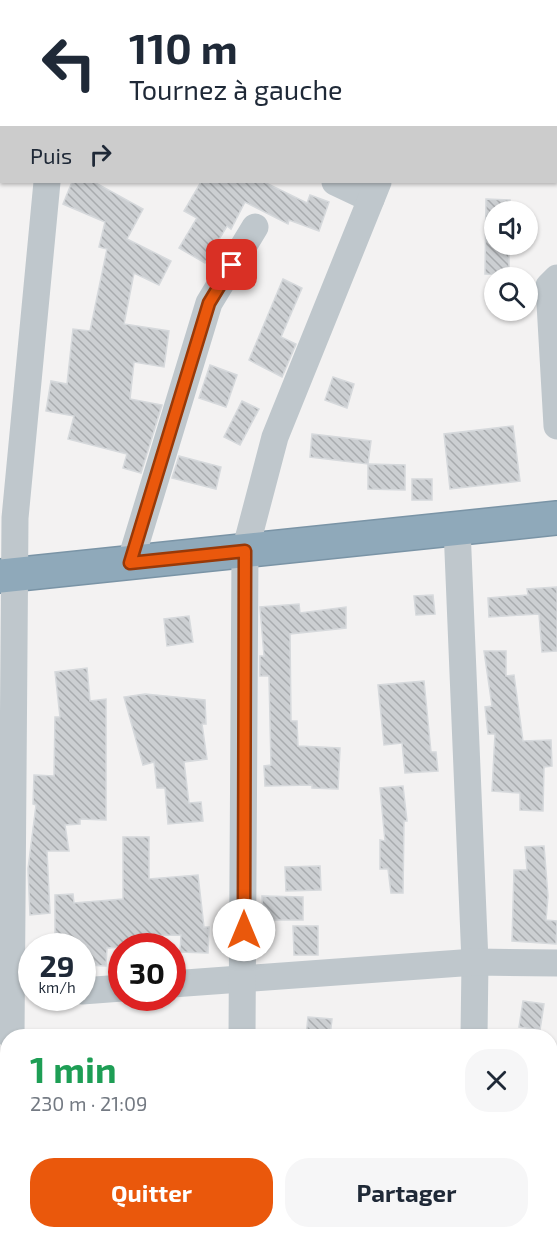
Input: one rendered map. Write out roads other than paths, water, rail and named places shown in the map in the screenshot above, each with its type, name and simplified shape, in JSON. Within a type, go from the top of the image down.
[{"type":"highway","points":[[8,575],[557,519]]},
{"type":"street","points":[[12,1029],[15,997],[8,575],[47,183]]},
{"type":"street","points":[[242,1029],[245,551],[275,437],[375,190],[340,183]]},
{"type":"street","points":[[130,563],[209,303],[255,227]]},
{"type":"street","points":[[557,278],[549,286],[557,426]]},
{"type":"street","points":[[458,528],[475,962],[474,1029]]},
{"type":"street","points":[[186,983],[475,962],[557,963]]}]
